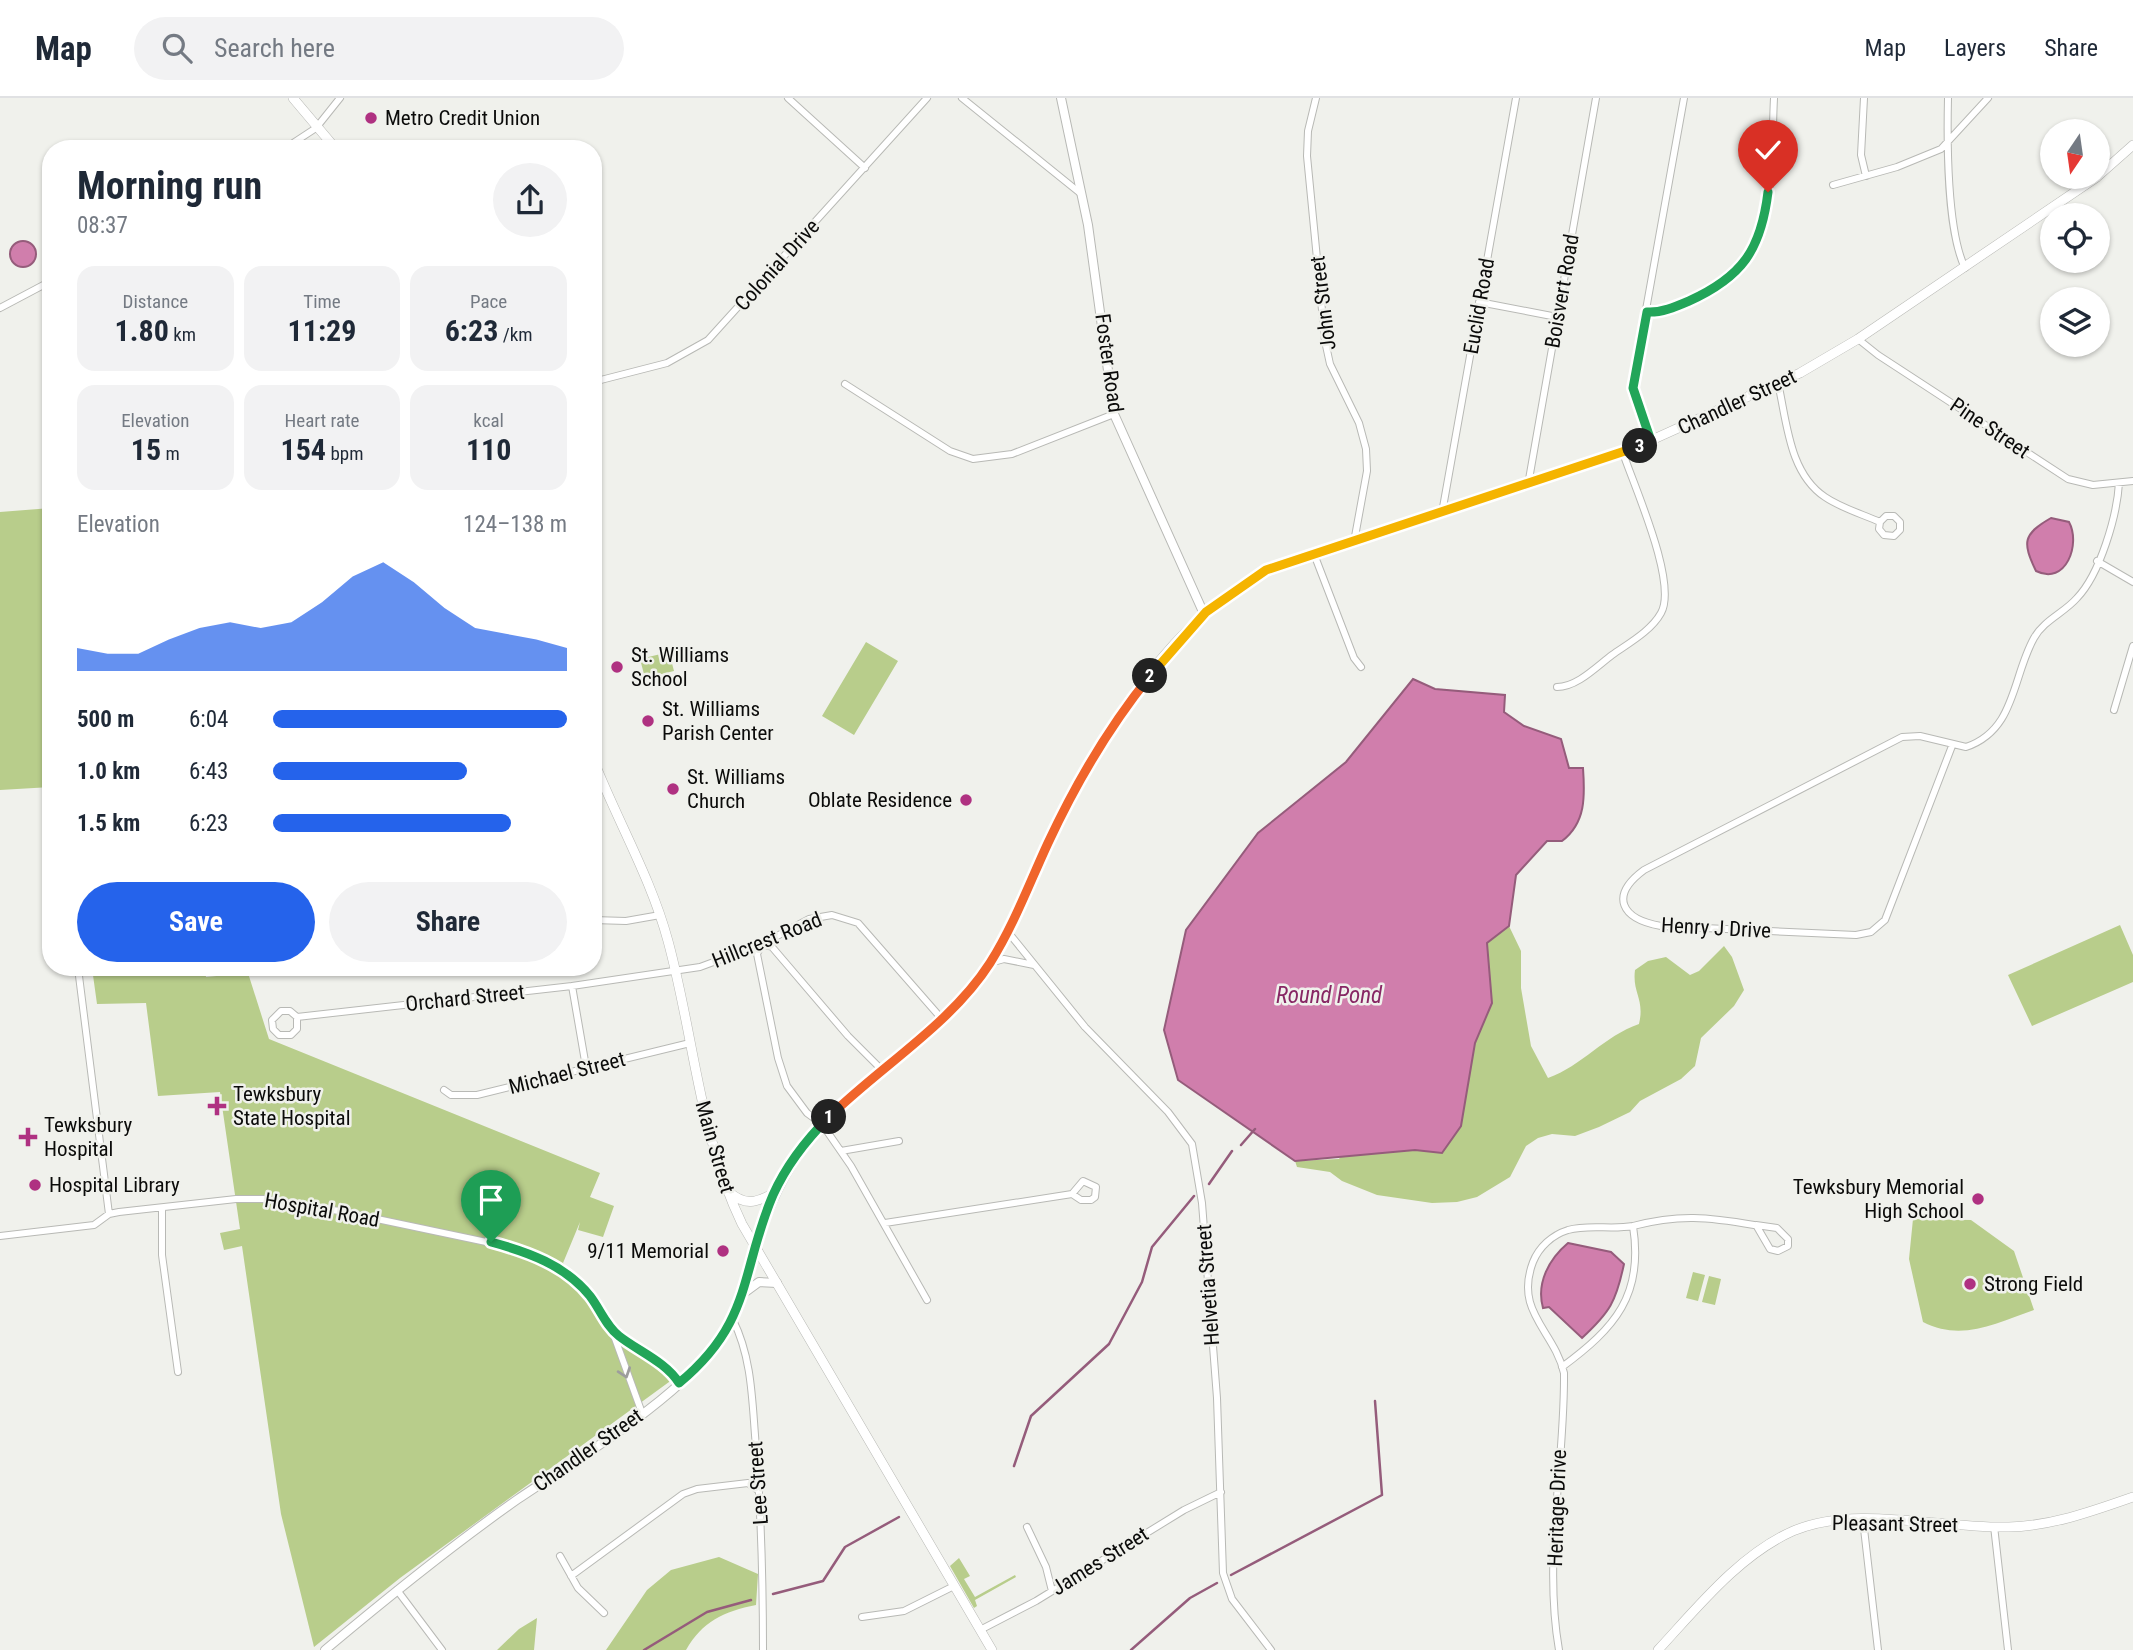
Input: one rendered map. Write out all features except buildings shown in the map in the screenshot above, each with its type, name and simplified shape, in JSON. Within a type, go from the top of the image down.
[{"type":"main road","points":[[293,98],[327,140]]},
{"type":"main road","name":"Chandler Street","points":[[2110,165],[2133,145]]},
{"type":"main road","name":"Chandler Street","points":[[756,1248],[774,1193],[796,1156],[822,1124],[941,1018],[990,963],[1008,932],[1096,749],[1122,710],[1204,614],[1255,576],[1314,554],[1623,453],[1778,383],[1858,339],[2079,189]]},
{"type":"main road","name":"Main Street","points":[[602,780],[660,915],[675,969],[714,1155],[725,1189],[756,1248],[992,1650]]},
{"type":"main road","points":[[725,1189],[738,1200],[749,1203],[774,1193]]},
{"type":"main road","name":"Pleasant Street","points":[[1658,1650],[1720,1585],[1772,1544],[1809,1525],[1826,1521],[1863,1520],[1994,1526],[2043,1523],[2133,1497]]},
{"type":"street","points":[[298,140],[316,128],[340,98]]},
{"type":"street","points":[[788,98],[865,168]]},
{"type":"street","name":"Colonial Drive","points":[[602,380],[667,363],[708,340],[927,98]]},
{"type":"street","points":[[962,98],[1080,193]]},
{"type":"street","name":"Foster Road","points":[[1061,98],[1097,285],[1114,414],[1204,614]]},
{"type":"street","name":"John Street","points":[[1316,98],[1308,131],[1307,156],[1323,327],[1331,365],[1359,423],[1366,449],[1367,471],[1354,542]]},
{"type":"street","name":"Euclid Road","points":[[1441,514],[1516,98]]},
{"type":"street","name":"Boisvert Road","points":[[1528,485],[1596,98]]},
{"type":"street","points":[[1651,441],[1633,388],[1684,98]]},
{"type":"street","points":[[1647,312],[1666,310],[1719,286],[1751,253],[1765,216],[1774,98]]},
{"type":"street","points":[[1864,98],[1861,155],[1866,176]]},
{"type":"street","points":[[1948,98],[1947,146],[1958,246],[1965,268]]},
{"type":"street","points":[[1833,185],[1866,176],[1947,146],[1988,98]]},
{"type":"street","points":[[0,308],[42,286]]},
{"type":"street","points":[[1479,302],[1557,317]]},
{"type":"street","name":"Pine Street","points":[[1858,339],[1878,355],[2063,476],[2087,485],[2133,481]]},
{"type":"street","points":[[1778,383],[1794,456],[1805,477],[1824,497],[1880,522]]},
{"type":"street","points":[[845,384],[950,451],[973,459],[1012,454],[1114,414]]},
{"type":"street","points":[[1557,687],[1574,683],[1643,633],[1664,607],[1665,576],[1623,453]]},
{"type":"street","points":[[1952,746],[1972,745],[2000,724],[2035,636],[2077,599],[2097,561],[2114,515],[2119,483]]},
{"type":"street","points":[[1314,554],[1354,658],[1361,667]]},
{"type":"street","points":[[2097,561],[2133,582]]},
{"type":"street","points":[[2114,709],[2133,646]]},
{"type":"street","name":"Henry J Drive","points":[[1907,736],[1926,737],[1952,746],[1885,920],[1871,932],[1856,935],[1661,926],[1638,920],[1626,908],[1622,898],[1627,885],[1644,870],[1866,754],[1907,736]]},
{"type":"street","points":[[602,920],[626,921],[660,915]]},
{"type":"street","name":"Hillcrest Road","points":[[675,969],[700,967],[762,944],[818,916],[840,916],[858,923],[941,1018]]},
{"type":"street","name":"Helvetia Street","points":[[1008,932],[1102,1045],[1171,1115],[1192,1144],[1202,1203],[1221,1492],[1222,1564],[1225,1582],[1233,1599],[1271,1650]]},
{"type":"street","points":[[882,1070],[848,1036],[772,947],[762,944],[757,954],[782,1074],[795,1098],[822,1124],[841,1152],[928,1300]]},
{"type":"street","points":[[990,963],[1004,958],[1036,966]]},
{"type":"street","name":"Orchard Street","points":[[297,1017],[298,1025],[291,1035],[279,1035],[273,1029],[272,1020],[277,1013],[286,1010],[297,1017],[572,986],[675,969]]},
{"type":"street","points":[[79,976],[108,1214]]},
{"type":"street","points":[[572,986],[586,1067]]},
{"type":"street","name":"Michael Street","points":[[443,1090],[451,1095],[477,1095],[690,1043]]},
{"type":"street","points":[[841,1152],[899,1141]]},
{"type":"street","points":[[885,1223],[1072,1194]]},
{"type":"street","name":"Hospital Road","points":[[0,1236],[94,1225],[108,1214],[236,1199],[287,1201],[522,1250],[554,1266],[578,1284],[613,1331],[664,1368],[679,1383]]},
{"type":"street","points":[[162,1209],[162,1255],[178,1372]]},
{"type":"street","name":"Heritage Drive","points":[[1559,1650],[1555,1619],[1554,1556],[1562,1367],[1530,1305],[1529,1272],[1536,1254],[1547,1242],[1567,1230],[1633,1226],[1653,1219],[1682,1216],[1754,1225]]},
{"type":"street","points":[[1756,1225],[1777,1228],[1789,1242],[1781,1250],[1770,1249],[1756,1225]]},
{"type":"street","points":[[1562,1367],[1602,1336],[1625,1303],[1636,1262],[1633,1226]]},
{"type":"street","name":"Chandler Street","points":[[325,1650],[397,1590],[517,1500],[642,1413],[679,1383],[709,1354],[733,1320],[744,1293],[756,1248]]},
{"type":"street","points":[[744,1293],[759,1282],[777,1283]]},
{"type":"street","name":"Lee Street","points":[[733,1320],[745,1349],[759,1491],[763,1650]]},
{"type":"street","name":"Hospital Road","points":[[613,1331],[625,1372],[642,1413]]},
{"type":"street","points":[[571,1576],[683,1494],[697,1489],[748,1483],[759,1491]]},
{"type":"street","name":"James Street","points":[[980,1630],[1052,1591],[1184,1510],[1221,1492]]},
{"type":"street","points":[[1863,1520],[1878,1650]]},
{"type":"street","points":[[1994,1526],[2008,1650]]},
{"type":"street","points":[[1027,1527],[1046,1567],[1052,1591]]},
{"type":"street","points":[[560,1556],[571,1576],[604,1613]]},
{"type":"street","points":[[862,1618],[904,1611],[954,1586]]},
{"type":"street","points":[[397,1590],[442,1650]]},
{"type":"green space","points":[[42,509],[42,788],[0,790],[0,512]]},
{"type":"green space","points":[[866,642],[898,661],[854,735],[822,716]]},
{"type":"green space","points":[[669,652],[674,671],[645,678],[640,659]]},
{"type":"green space","points":[[2120,925],[2133,955],[2133,982],[2032,1026],[2008,975]]},
{"type":"green space","points":[[1509,926],[1521,951],[1521,988],[1531,1046],[1548,1078],[1572,1066],[1626,1029],[1639,1024],[1640,1008],[1635,970],[1648,961],[1666,957],[1690,975],[1699,971],[1724,946],[1732,957],[1744,990],[1734,1006],[1701,1038],[1695,1066],[1681,1079],[1640,1101],[1630,1112],[1599,1127],[1575,1136],[1552,1134],[1538,1138],[1526,1146],[1510,1177],[1477,1197],[1457,1202],[1432,1203],[1377,1195],[1342,1181],[1330,1172],[1297,1167],[1295,1161],[1339,1159],[1486,943]]},
{"type":"green space","name":"Tewksbury State Hospital","points":[[93,976],[249,976],[269,1039],[600,1173],[590,1197],[614,1206],[603,1237],[578,1230],[580,1222],[563,1263],[584,1283],[618,1328],[680,1374],[400,1578],[314,1647],[281,1514],[242,1246],[224,1250],[220,1233],[240,1229],[220,1092],[158,1096],[146,1003],[97,1004]]},
{"type":"green space","name":"Strong Field","points":[[1913,1219],[1971,1220],[2014,1251],[2034,1310],[1992,1325],[1965,1330],[1937,1328],[1923,1322],[1909,1259]]},
{"type":"green space","points":[[1693,1272],[1705,1275],[1698,1301],[1686,1298]]},
{"type":"green space","points":[[1709,1276],[1721,1279],[1715,1305],[1702,1302]]},
{"type":"green space","points":[[719,1557],[758,1574],[756,1605],[715,1619],[699,1632],[686,1650],[606,1650],[647,1590],[671,1570]]},
{"type":"green space","points":[[959,1558],[970,1576],[964,1579],[975,1597],[1015,1575],[1016,1577],[975,1600],[977,1606],[974,1608],[950,1566]]},
{"type":"green space","points":[[537,1618],[534,1650],[497,1650],[519,1629]]},
{"type":"water","points":[[23,241],[32,245],[36,254],[32,263],[23,267],[14,263],[10,254],[14,245]]},
{"type":"water","points":[[2051,518],[2069,522],[2073,541],[2072,551],[2063,568],[2056,573],[2047,574],[2036,571],[2027,546],[2030,534]]},
{"type":"water","name":"Round Pond","points":[[1413,679],[1435,689],[1505,695],[1504,712],[1524,726],[1561,739],[1569,768],[1583,768],[1584,789],[1580,817],[1570,834],[1562,841],[1547,841],[1516,875],[1509,926],[1487,943],[1492,1003],[1475,1043],[1461,1126],[1442,1153],[1415,1150],[1295,1161],[1178,1080],[1164,1030],[1186,930],[1258,833],[1346,762]]},
{"type":"water","points":[[1568,1243],[1611,1252],[1624,1264],[1610,1305],[1582,1338],[1549,1307],[1543,1308],[1541,1299],[1546,1272],[1555,1256]]},
{"type":"waterway","points":[[1241,1145],[1255,1129]]},
{"type":"waterway","points":[[1209,1184],[1232,1151]]},
{"type":"waterway","points":[[1014,1466],[1031,1416],[1109,1344],[1142,1282],[1152,1247],[1194,1196]]},
{"type":"waterway","points":[[1231,1575],[1382,1495],[1375,1401]]},
{"type":"waterway","points":[[773,1594],[823,1581],[845,1547],[899,1517]]},
{"type":"waterway","points":[[1131,1650],[1190,1598],[1217,1583]]},
{"type":"waterway","points":[[644,1650],[707,1612],[751,1600]]},
{"type":"place","name":"Metro Credit Union","points":[[371,118]]},
{"type":"place","name":"St. Williams School","points":[[617,667]]},
{"type":"place","name":"St. Williams Parish Center","points":[[648,721]]},
{"type":"place","name":"St. Williams Church","points":[[673,789]]},
{"type":"place","name":"Oblate Residence","points":[[966,800]]},
{"type":"place","name":"Tewksbury State Hospital","points":[[217,1106]]},
{"type":"place","name":"Tewksbury Hospital","points":[[28,1137]]},
{"type":"place","name":"Hospital Library","points":[[35,1185]]},
{"type":"place","name":"Tewksbury Memorial High School","points":[[1978,1199]]},
{"type":"place","name":"9/11 Memorial","points":[[723,1251]]},
{"type":"place","name":"Strong Field","points":[[1970,1284]]},
{"type":"route","points":[[491,1242],[522,1250],[554,1266],[590,1296],[613,1331],[621,1338],[664,1368],[679,1383],[690,1374],[722,1338],[736,1315],[770,1203],[792,1161],[817,1129],[845,1101],[975,984],[1022,906],[1047,844],[1096,749],[1122,710],[1197,621],[1231,592],[1255,576],[1281,564],[1456,509],[1651,441],[1633,393],[1647,312],[1656,313],[1681,304],[1708,292],[1731,277],[1758,241],[1763,229],[1768,192]]}]
